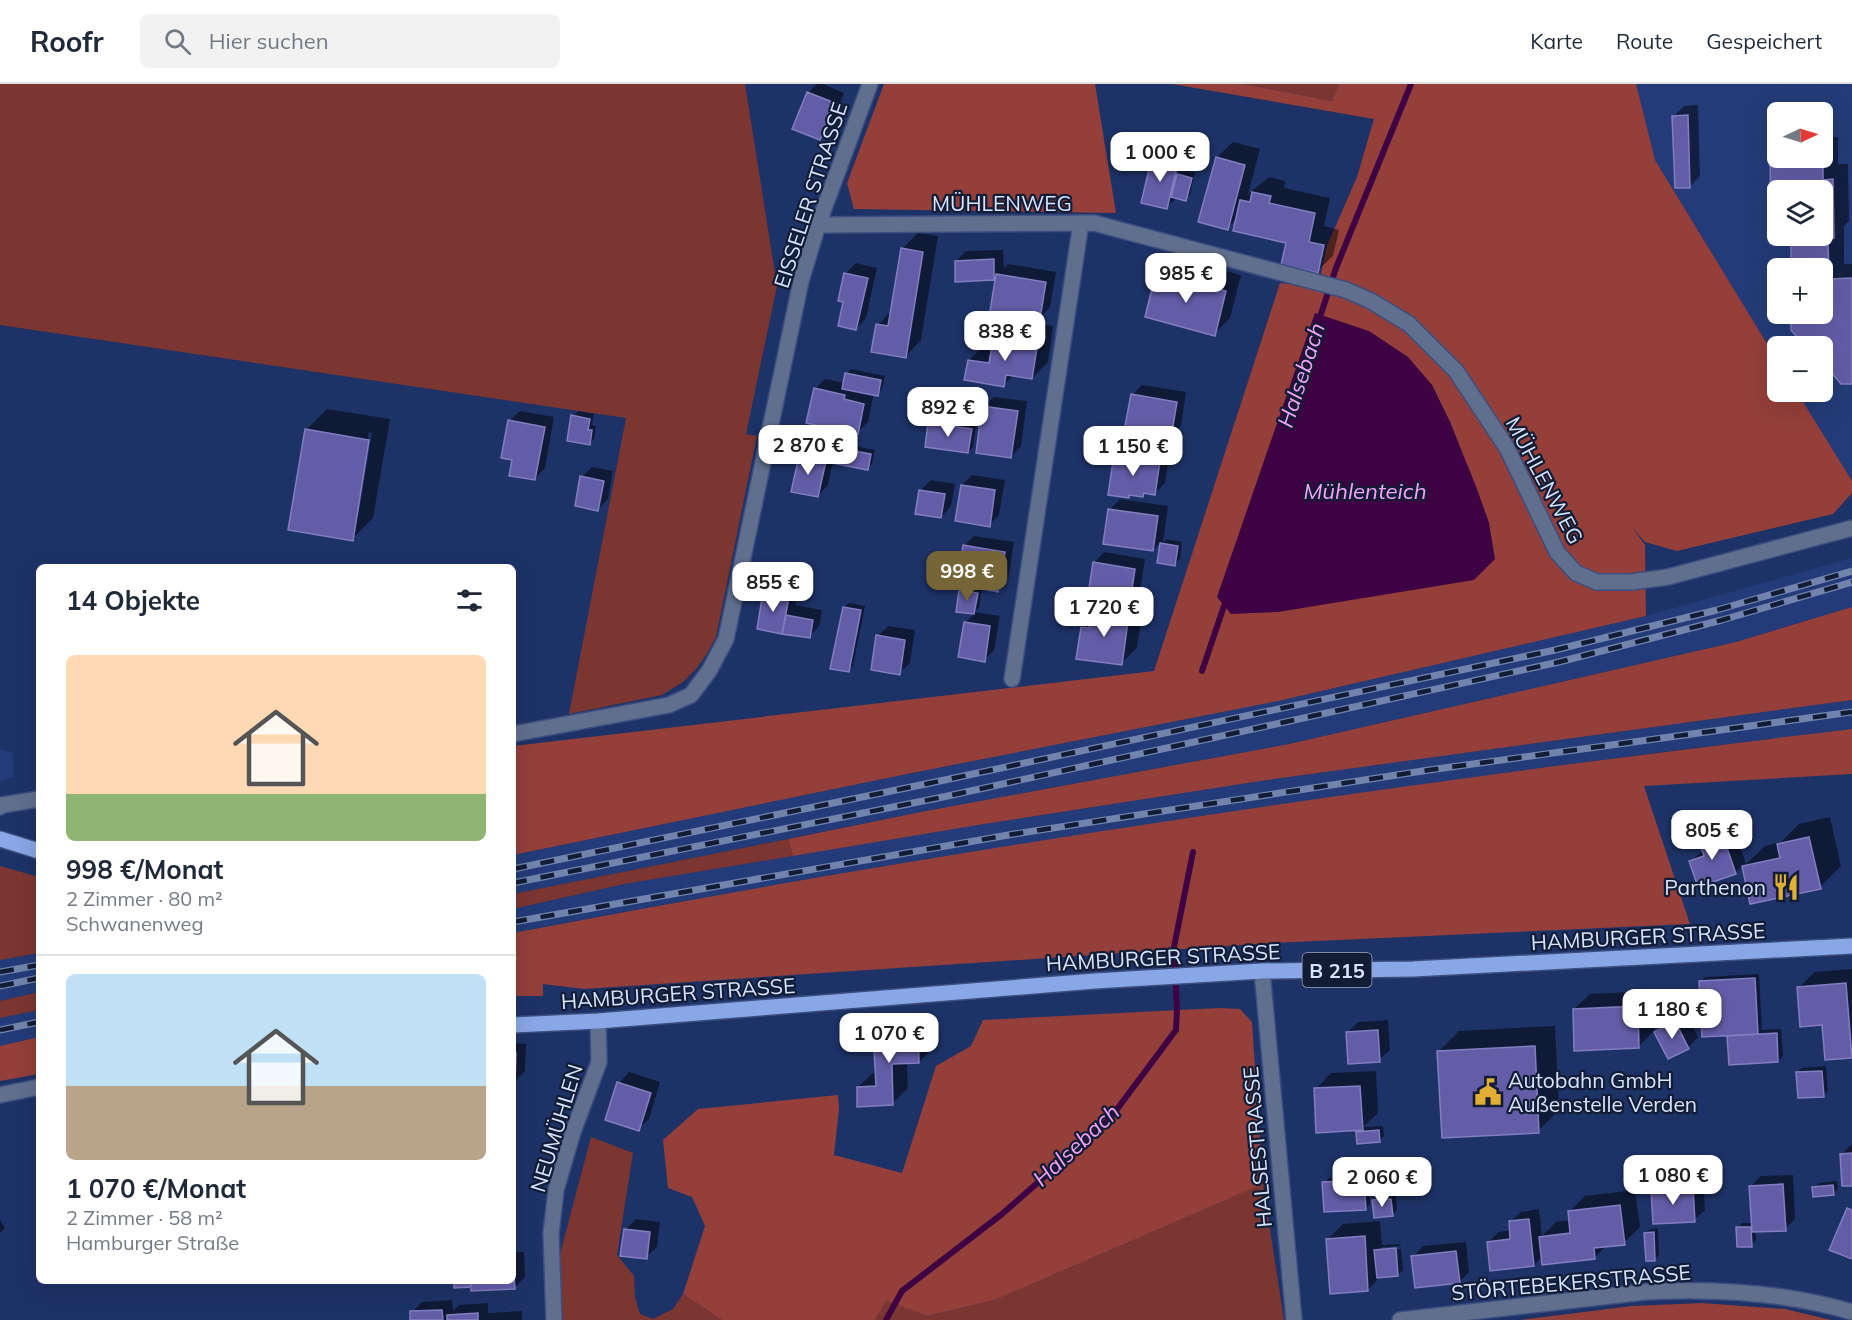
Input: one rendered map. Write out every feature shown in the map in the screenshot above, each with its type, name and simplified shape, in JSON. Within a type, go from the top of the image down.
[{"type":"main road","points":[[0,839],[36,850]]},
{"type":"main road","name":"HAMBURGER STRASSE","points":[[516,1025],[598,1021],[1262,971],[1413,969],[1852,946]]},
{"type":"street","name":"EISSELER STRASSE","points":[[516,733],[669,705],[691,695],[709,671],[726,639],[801,280],[818,225],[870,84]]},
{"type":"street","points":[[1012,679],[1081,223]]},
{"type":"street","name":"MÜHLENWEG","points":[[818,225],[1095,223],[1346,290],[1371,301],[1409,324],[1456,370],[1507,448],[1557,552],[1576,573],[1597,582],[1631,582],[1668,577],[1852,528]]},
{"type":"street","points":[[0,807],[36,799]]},
{"type":"street","name":"HALSESTRASSE","points":[[1262,971],[1294,1320]]},
{"type":"street","name":"NEUMÜHLEN","points":[[554,1320],[551,1233],[556,1190],[573,1132],[599,1062],[598,1021]]},
{"type":"street","points":[[0,1095],[36,1088]]},
{"type":"street","name":"STÖRTEBEKERSTRASSE","points":[[1400,1320],[1678,1290],[1761,1294],[1797,1299],[1852,1312]]},
{"type":"shaded area","points":[[0,84],[745,84],[777,286],[746,434],[757,436],[716,637],[696,669],[683,682],[662,695],[569,714],[626,418],[0,325]]},
{"type":"shaded area","points":[[884,84],[1095,84],[1116,213],[854,209],[847,183]]},
{"type":"shaded area","points":[[1172,84],[1244,84],[1332,101],[1339,84],[1636,84],[1655,160],[1767,344],[1767,402],[1803,402],[1852,481],[1852,493],[1833,514],[1677,551],[1645,542],[1632,527],[1645,545],[1646,616],[1278,701],[516,854],[516,746],[1154,671],[1280,283],[1318,287],[1327,246],[1357,177],[1374,119]],"holes":[[[1315,313],[1432,385],[1450,422],[1489,523],[1308,335]]]},
{"type":"shaded area","points":[[1244,84],[1339,84],[1332,101]]},
{"type":"shaded area","points":[[1636,84],[1852,84],[1852,481],[1803,402],[1833,402],[1833,336],[1767,336],[1767,344],[1655,160]]},
{"type":"shaded area","points":[[1852,558],[1852,607],[1736,642],[1289,744],[921,812],[516,893],[516,854],[1278,701],[1646,616]]},
{"type":"shaded area","points":[[1852,607],[1852,700],[1274,779],[793,856],[788,839],[1289,744],[1736,642]]},
{"type":"shaded area","points":[[1852,700],[1852,729],[1637,755],[986,850],[627,911],[516,932],[516,908],[624,884],[1274,779]]},
{"type":"shaded area","points":[[1852,729],[1852,774],[1644,786],[1690,924],[1273,943],[584,989],[543,984],[543,996],[516,996],[516,932],[1013,845],[1348,794]]},
{"type":"shaded area","points":[[0,749],[13,753],[14,777],[0,781]]},
{"type":"shaded area","points":[[788,839],[793,856],[624,884],[516,908],[516,893]]},
{"type":"shaded area","points":[[0,866],[36,876],[36,954],[0,960]]},
{"type":"shaded area","points":[[36,954],[36,993],[0,1001],[0,960]]},
{"type":"shaded area","points":[[36,993],[36,1011],[0,1018],[0,1001]]},
{"type":"shaded area","points":[[1219,1008],[1240,1009],[1252,1022],[1263,1184],[995,1300],[927,1316],[886,1300],[875,1320],[722,1320],[683,1294],[705,1226],[692,1197],[668,1188],[663,1140],[698,1109],[838,1095],[839,1109],[834,1155],[902,1173],[936,1066],[971,1046],[983,1020]]},
{"type":"shaded area","points":[[36,1011],[36,1038],[0,1046],[0,1018]]},
{"type":"shaded area","points":[[36,1038],[36,1075],[0,1081],[0,1046]]},
{"type":"shaded area","points":[[591,1137],[633,1153],[617,1255],[634,1276],[635,1297],[640,1314],[653,1319],[673,1309],[683,1294],[722,1320],[561,1320],[560,1254]]},
{"type":"shaded area","points":[[1263,1184],[1284,1320],[875,1320],[886,1299],[927,1316],[995,1300]]},
{"type":"shaded area","points":[[1702,1303],[1785,1309],[1831,1320],[1521,1320],[1632,1306]]},
{"type":"water","name":"Mühlenteich","points":[[1315,313],[1369,331],[1408,357],[1432,385],[1450,422],[1477,489],[1489,523],[1495,559],[1474,580],[1278,612],[1231,614],[1217,597]]},
{"type":"building","points":[[807,92],[835,103],[820,140],[792,129]]},
{"type":"building","points":[[1688,115],[1690,188],[1675,188],[1672,116]]},
{"type":"building","points":[[1152,157],[1178,163],[1167,209],[1141,203]]},
{"type":"building","points":[[1216,157],[1245,165],[1228,230],[1198,222]]},
{"type":"building","points":[[1770,168],[1823,168],[1823,180],[1770,180]]},
{"type":"building","points":[[1177,174],[1192,178],[1186,201],[1171,197]]},
{"type":"building","points":[[1833,179],[1834,238],[1833,180],[1823,180]]},
{"type":"building","points":[[1252,192],[1271,196],[1269,203],[1315,213],[1309,242],[1324,245],[1318,273],[1281,265],[1286,243],[1233,231],[1240,200],[1250,202]]},
{"type":"building","points":[[1791,246],[1828,246],[1828,258],[1791,258]]},
{"type":"building","points":[[901,248],[923,252],[906,358],[871,352],[876,324],[888,326]]},
{"type":"building","points":[[994,259],[994,280],[955,282],[955,261]]},
{"type":"building","points":[[1156,272],[1226,291],[1215,336],[1145,317]]},
{"type":"building","points":[[844,273],[868,278],[856,330],[838,326],[843,302],[838,301]]},
{"type":"building","points":[[996,274],[1046,282],[1040,319],[990,311]]},
{"type":"building","points":[[1852,278],[1852,384],[1841,384],[1833,374],[1833,336],[1796,336],[1791,330],[1791,324],[1833,324],[1833,279]]},
{"type":"building","points":[[994,334],[1038,341],[1032,379],[1006,375],[1004,387],[964,380],[968,360],[989,363]]},
{"type":"building","points":[[845,373],[881,380],[878,396],[842,389]]},
{"type":"building","points":[[814,388],[845,395],[844,399],[864,404],[858,434],[806,423]]},
{"type":"building","points":[[1131,394],[1177,402],[1171,438],[1124,431]]},
{"type":"building","points":[[982,406],[1018,411],[1011,458],[976,453]]},
{"type":"building","points":[[571,415],[590,419],[588,430],[592,430],[590,445],[567,441]]},
{"type":"building","points":[[508,420],[545,427],[535,480],[509,476],[512,460],[501,458]]},
{"type":"building","points":[[928,423],[972,429],[968,453],[925,447]]},
{"type":"building","points":[[305,429],[369,440],[353,541],[288,530]]},
{"type":"building","points":[[839,448],[871,454],[868,470],[836,464]]},
{"type":"building","points":[[1114,454],[1160,461],[1155,495],[1144,493],[1143,497],[1129,495],[1129,498],[1108,495]]},
{"type":"building","points":[[799,456],[826,461],[818,497],[791,492]]},
{"type":"building","points":[[580,476],[604,481],[598,511],[575,506]]},
{"type":"building","points":[[961,485],[995,490],[990,527],[955,521]]},
{"type":"building","points":[[919,490],[945,494],[941,518],[915,514]]},
{"type":"building","points":[[1108,509],[1158,516],[1153,551],[1103,544]]},
{"type":"building","points":[[1160,543],[1178,546],[1175,566],[1157,563]]},
{"type":"building","points":[[963,545],[1005,552],[998,592],[965,586],[966,576],[958,575]]},
{"type":"building","points":[[1093,562],[1135,569],[1130,602],[1088,595]]},
{"type":"building","points":[[959,590],[978,593],[974,614],[956,612]]},
{"type":"building","points":[[763,592],[789,597],[782,634],[757,629]]},
{"type":"building","points":[[843,607],[861,610],[849,672],[830,669]]},
{"type":"building","points":[[1092,609],[1129,614],[1122,665],[1076,659],[1081,627],[1089,628]]},
{"type":"building","points":[[786,615],[813,620],[810,638],[782,634]]},
{"type":"building","points":[[964,622],[990,626],[985,662],[958,657]]},
{"type":"building","points":[[876,635],[905,640],[900,675],[871,670]]},
{"type":"building","points":[[1718,831],[1736,874],[1698,887],[1689,861],[1704,856],[1698,838]]},
{"type":"building","points":[[1809,837],[1821,889],[1750,904],[1742,866],[1780,858],[1777,844]]},
{"type":"building","points":[[1755,978],[1758,1034],[1702,1037],[1699,981]]},
{"type":"building","points":[[1846,983],[1852,1058],[1825,1060],[1822,1025],[1800,1027],[1797,987]]},
{"type":"building","points":[[1638,1006],[1639,1048],[1574,1051],[1573,1009]]},
{"type":"building","points":[[1675,1021],[1689,1049],[1668,1059],[1654,1032]]},
{"type":"building","points":[[918,1029],[919,1063],[892,1064],[893,1105],[857,1107],[857,1087],[876,1086],[873,1031]]},
{"type":"building","points":[[1378,1030],[1380,1062],[1348,1064],[1346,1032]]},
{"type":"building","points":[[1777,1033],[1778,1062],[1729,1065],[1727,1036]]},
{"type":"building","name":"Autobahn GmbH Außenstelle Verden","points":[[1535,1046],[1539,1133],[1442,1138],[1437,1051]]},
{"type":"building","points":[[1822,1071],[1824,1097],[1798,1098],[1796,1072]]},
{"type":"building","points":[[617,1082],[651,1093],[639,1131],[605,1120]]},
{"type":"building","points":[[1360,1086],[1363,1130],[1316,1133],[1314,1088]]},
{"type":"building","points":[[1379,1130],[1380,1142],[1357,1144],[1356,1132]]},
{"type":"building","points":[[1852,1153],[1852,1186],[1842,1186],[1840,1154]]},
{"type":"building","points":[[1363,1165],[1366,1210],[1324,1212],[1322,1182],[1344,1181],[1343,1167]]},
{"type":"building","points":[[1783,1184],[1786,1231],[1752,1232],[1749,1186]]},
{"type":"building","points":[[1833,1185],[1834,1195],[1813,1197],[1812,1187]]},
{"type":"building","points":[[1693,1188],[1695,1222],[1653,1224],[1651,1190]]},
{"type":"building","points":[[1391,1199],[1393,1216],[1374,1218],[1372,1200]]},
{"type":"building","points":[[1620,1205],[1625,1245],[1594,1248],[1595,1259],[1542,1265],[1539,1237],[1570,1233],[1568,1211]]},
{"type":"building","points":[[1847,1208],[1852,1210],[1852,1259],[1829,1250]]},
{"type":"building","points":[[1529,1219],[1534,1266],[1490,1271],[1487,1242],[1510,1239],[1509,1221]]},
{"type":"building","points":[[1736,1227],[1751,1227],[1752,1247],[1737,1247]]},
{"type":"building","points":[[624,1229],[650,1232],[647,1259],[620,1256]]},
{"type":"building","points":[[1654,1232],[1655,1261],[1646,1261],[1644,1233]]},
{"type":"building","points":[[1365,1236],[1368,1291],[1330,1294],[1326,1239]]},
{"type":"building","points":[[1396,1248],[1398,1276],[1377,1278],[1374,1250]]},
{"type":"building","points":[[1456,1251],[1460,1283],[1415,1288],[1411,1256]]},
{"type":"building","points":[[454,1284],[471,1284],[471,1287],[454,1288]]},
{"type":"building","points":[[471,1284],[515,1284],[515,1289],[471,1291]]},
{"type":"building","points":[[442,1310],[443,1320],[410,1320],[410,1311]]},
{"type":"building","points":[[478,1313],[478,1320],[447,1320],[447,1315]]},
{"type":"waterway","name":"Halsebach","points":[[1319,320],[1336,268],[1411,84]]},
{"type":"waterway","name":"Halsebach","points":[[1202,671],[1226,600]]},
{"type":"waterway","name":"Halsebach","points":[[886,1320],[902,1291],[1002,1214],[1109,1120],[1176,1030],[1174,947],[1193,852]]},
{"type":"railway","points":[[516,868],[1555,650],[1717,610],[1852,571]]},
{"type":"railway","points":[[516,882],[943,797],[1559,662],[1722,620],[1852,582]]},
{"type":"railway","points":[[516,921],[1014,834],[1429,770],[1852,712]]},
{"type":"railway","points":[[0,972],[36,966]]},
{"type":"railway","points":[[0,986],[36,979]]},
{"type":"railway","points":[[0,1030],[36,1023]]},
{"type":"place","name":"Parthenon","points":[[1786,887]]},
{"type":"place","name":"Autobahn GmbH Außenstelle Verden","points":[[1488,1092]]}]
